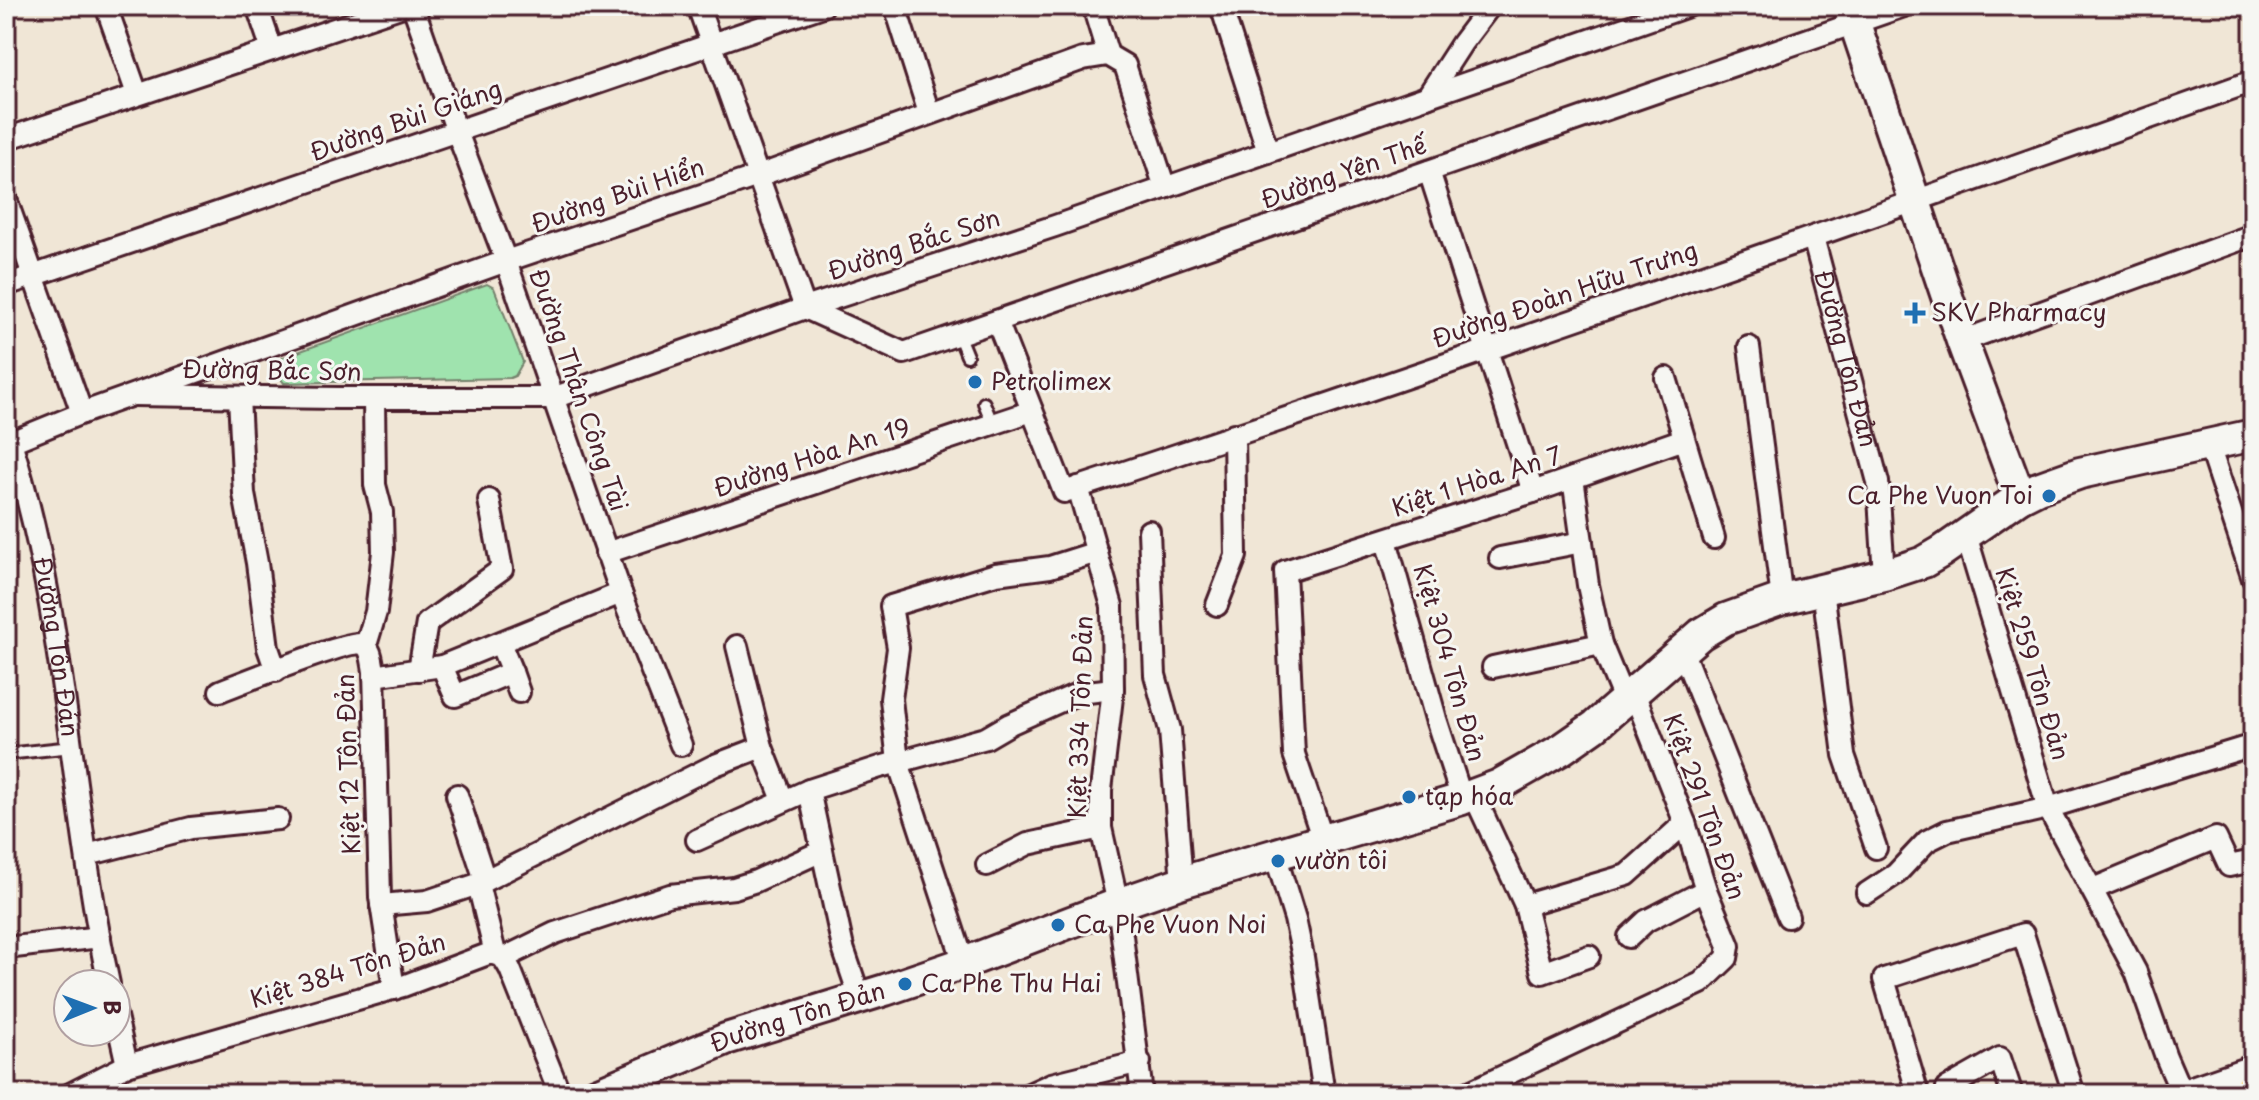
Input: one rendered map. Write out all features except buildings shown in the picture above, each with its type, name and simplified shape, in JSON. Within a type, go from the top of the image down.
[{"type":"street","points":[[106,6],[137,94]]},
{"type":"street","points":[[257,6],[272,50]]},
{"type":"street","points":[[6,139],[403,6]]},
{"type":"street","name":"Đường Thân Công Tài","points":[[413,6],[506,261],[606,553],[681,745]]},
{"type":"street","points":[[698,6],[805,308]]},
{"type":"street","name":"Đường Bùi Giáng","points":[[6,285],[823,6]]},
{"type":"street","points":[[895,6],[929,113]]},
{"type":"street","points":[[1093,6],[1108,55],[1125,65],[1165,188]]},
{"type":"street","points":[[1221,6],[1268,152]]},
{"type":"street","points":[[1427,97],[1490,6]]},
{"type":"street","name":"Đường Bắc Sơn","points":[[134,395],[553,398],[805,308],[1165,188],[1688,6]]},
{"type":"street","name":"Đường Yên Thế","points":[[805,308],[904,353],[1429,171],[1852,13],[1904,6]]},
{"type":"street","points":[[1852,13],[1962,341],[2020,497]]},
{"type":"street","name":"Đường Bùi Hiển","points":[[9,443],[82,413],[506,261],[758,176],[1083,59],[1108,55]]},
{"type":"street","name":"Đường Đoàn Hữu Trưng","points":[[1078,487],[1915,202],[2253,81]]},
{"type":"street","points":[[1429,171],[1533,492]]},
{"type":"street","points":[[6,199],[82,413]]},
{"type":"street","points":[[1962,341],[2253,235]]},
{"type":"street","name":"Đường Tôn Đản","points":[[1813,237],[1878,482],[1884,575]]},
{"type":"street","points":[[997,321],[1008,368],[1032,411],[1064,492],[1078,487]]},
{"type":"street","points":[[1749,347],[1782,599]]},
{"type":"street","points":[[1666,378],[1714,538]]},
{"type":"street","points":[[239,397],[244,494],[268,648],[276,671]]},
{"type":"street","points":[[366,645],[376,612],[383,552],[382,512],[375,485],[374,398]]},
{"type":"street","name":"Đường Hòa An 19","points":[[606,553],[1032,411]]},
{"type":"street","points":[[1217,605],[1236,556],[1234,434]]},
{"type":"street","name":"Đường Tôn Đản","points":[[596,1094],[726,1039],[964,963],[1182,882],[1468,797],[1523,772],[1562,749],[1629,698],[1701,634],[1726,619],[1782,599],[1884,575],[1924,562],[2020,497],[2080,473],[2253,435]]},
{"type":"street","name":"Kiệt 1 Hòa An 7","points":[[1323,840],[1294,754],[1285,571],[1533,492],[1684,439]]},
{"type":"street","name":"Đường Tôn Đản","points":[[9,443],[28,493],[56,634],[106,968]]},
{"type":"street","points":[[2209,446],[2248,547],[2253,579]]},
{"type":"street","name":"Kiệt 291 Tôn Đản","points":[[1465,1094],[1701,983],[1727,958],[1729,946],[1706,890],[1685,823],[1629,698],[1601,644],[1588,585],[1573,478]]},
{"type":"street","name":"Kiệt 334 Tôn Đản","points":[[1078,487],[1112,606],[1113,689],[1101,790],[1101,828],[1118,904],[1142,1094]]},
{"type":"street","points":[[419,670],[427,623],[502,569],[489,500]]},
{"type":"street","points":[[1149,531],[1155,675],[1170,730],[1182,882]]},
{"type":"street","name":"Kiệt 259 Tôn Đản","points":[[1966,535],[2048,808],[2136,972],[2166,1057],[2184,1094]]},
{"type":"street","name":"Kiệt 304 Tôn Đản","points":[[1386,540],[1436,719],[1468,797],[1525,905],[1542,973],[1589,956]]},
{"type":"street","points":[[1500,558],[1582,542]]},
{"type":"street","points":[[964,963],[898,762],[891,699],[898,648],[891,606],[996,574],[1050,567],[1097,552]]},
{"type":"street","points":[[1823,589],[1844,755],[1876,848]]},
{"type":"street","points":[[374,676],[442,666],[621,593]]},
{"type":"street","name":"Kiệt 12 Tôn Đản","points":[[220,691],[334,649],[360,643],[370,651],[374,676],[381,905],[394,989]]},
{"type":"street","points":[[500,643],[519,692]]},
{"type":"street","points":[[1493,667],[1601,644]]},
{"type":"street","points":[[737,646],[762,747],[783,800]]},
{"type":"street","points":[[1682,650],[1788,917]]},
{"type":"street","points":[[442,666],[455,696],[512,672]]},
{"type":"street","points":[[697,840],[809,790],[986,738],[1079,693],[1113,689]]},
{"type":"street","points":[[1867,893],[1896,874],[1918,849],[1936,835],[2048,808],[2253,745]]},
{"type":"street","points":[[381,905],[427,901],[482,882],[715,765],[762,747]]},
{"type":"street","points":[[809,790],[843,948],[860,998]]},
{"type":"street","points":[[457,795],[500,956],[560,1094]]},
{"type":"street","points":[[87,855],[191,828],[278,819]]},
{"type":"street","points":[[1525,905],[1627,875],[1685,823]]},
{"type":"street","points":[[987,865],[1028,844],[1101,828]]},
{"type":"street","points":[[2093,889],[2216,838],[2229,866],[2253,861]]},
{"type":"street","points":[[500,956],[555,933],[670,895],[734,888],[756,881],[822,851]]},
{"type":"street","points":[[1275,854],[1303,957],[1324,1094]]},
{"type":"street","points":[[1629,937],[1646,921],[1706,890]]},
{"type":"street","points":[[1918,1094],[1884,979],[2023,934],[2074,1094]]},
{"type":"street","points":[[6,948],[100,937]]},
{"type":"street","name":"Kiệt 384 Tôn Đản","points":[[70,1094],[104,1086],[127,1065],[500,956]]},
{"type":"street","points":[[123,1048],[127,1065]]},
{"type":"street","points":[[1949,1094],[1947,1088],[2000,1058],[2012,1094]]},
{"type":"street","points":[[1029,1094],[1051,1084],[1140,1062]]},
{"type":"street","points":[[2184,1094],[2253,1071]]},
{"type":"lane","points":[[958,334],[967,356]]},
{"type":"lane","points":[[984,403],[993,425]]},
{"type":"lane","points":[[6,754],[72,747]]},
{"type":"green space","points":[[487,284],[494,288],[523,362],[515,376],[284,383],[280,377],[281,358]]},
{"type":"railway","points":[[2222,1094],[2253,1083]]},
{"type":"place","name":"SKV Pharmacy","points":[[1915,313]]},
{"type":"place","name":"Petrolimex","points":[[975,382]]},
{"type":"place","name":"Ca Phe Vuon Toi","points":[[2049,496]]},
{"type":"place","name":"tạp hóa","points":[[1409,797]]},
{"type":"place","name":"vườn tôi","points":[[1278,861]]},
{"type":"place","name":"Ca Phe Vuon Noi","points":[[1058,925]]},
{"type":"place","name":"Ca Phe Thu Hai","points":[[905,984]]}]
